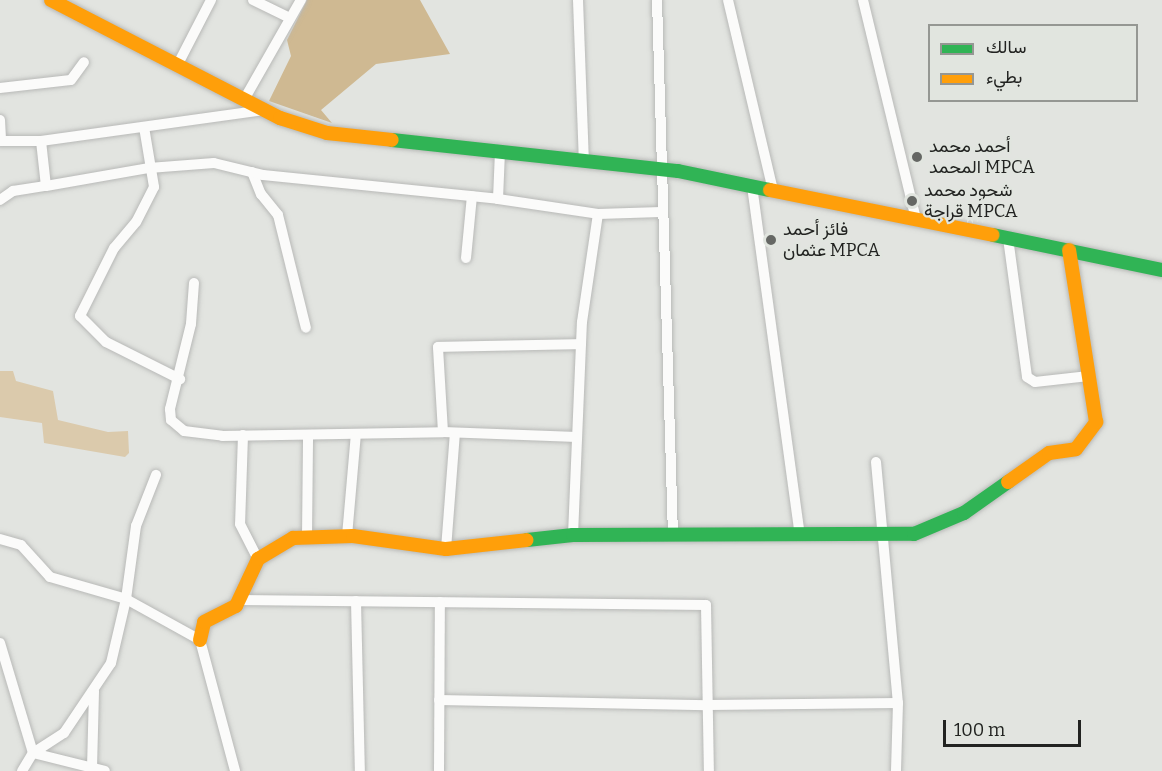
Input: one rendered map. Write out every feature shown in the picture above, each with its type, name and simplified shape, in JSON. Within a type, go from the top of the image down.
[{"type":"street","points":[[51,0],[265,110],[327,133],[661,168],[1162,270]]},
{"type":"street","points":[[178,64],[211,0]]},
{"type":"street","points":[[253,0],[290,18]]},
{"type":"street","points":[[244,98],[301,0]]},
{"type":"street","points":[[578,0],[584,160]]},
{"type":"street","points":[[657,0],[661,212],[673,535]]},
{"type":"street","points":[[728,0],[773,190]]},
{"type":"street","points":[[862,0],[916,219]]},
{"type":"street","points":[[0,88],[71,80],[84,62]]},
{"type":"street","points":[[0,120],[0,140],[41,141],[265,110]]},
{"type":"street","points":[[144,127],[149,168],[154,187],[148,203],[114,248],[80,315],[106,342],[180,379]]},
{"type":"street","points":[[41,141],[46,186]]},
{"type":"street","points":[[498,199],[500,152]]},
{"type":"street","points":[[0,200],[13,191],[149,168],[214,164],[252,172],[498,199],[598,214],[661,212]]},
{"type":"street","points":[[252,172],[261,194],[278,215],[306,328]]},
{"type":"street","points":[[752,186],[800,535]]},
{"type":"street","points":[[466,258],[472,196]]},
{"type":"street","points":[[573,535],[581,344],[598,214]]},
{"type":"street","points":[[1008,238],[1027,377],[1035,382],[1089,376]]},
{"type":"street","points":[[235,771],[200,640],[204,622],[229,612],[239,600],[258,559],[293,538],[347,536],[446,549],[573,535],[885,537],[914,534],[964,513],[1049,453],[1076,449],[1096,422],[1069,250]]},
{"type":"street","points":[[194,283],[191,324],[180,379],[170,408],[174,425],[184,431],[243,435],[443,432],[577,437]]},
{"type":"street","points":[[443,432],[438,347],[581,344]]},
{"type":"street","points":[[446,549],[455,433]]},
{"type":"street","points":[[347,536],[356,434]]},
{"type":"street","points":[[243,435],[240,524],[258,559]]},
{"type":"street","points":[[308,435],[308,537]]},
{"type":"street","points":[[876,462],[885,537],[898,703],[896,771]]},
{"type":"street","points":[[24,771],[33,753],[64,733],[111,663],[126,599],[136,526],[156,475]]},
{"type":"street","points":[[0,540],[21,545],[50,577],[126,599],[200,640]]},
{"type":"street","points":[[239,600],[706,605],[709,771]]},
{"type":"street","points":[[356,601],[360,771]]},
{"type":"street","points":[[439,771],[440,602]]},
{"type":"street","points":[[0,643],[33,753]]},
{"type":"street","points":[[92,768],[94,691]]},
{"type":"street","points":[[439,700],[708,705],[898,703]]},
{"type":"street","points":[[33,753],[105,771]]},
{"type":"shaded area","points":[[307,0],[420,0],[450,54],[376,64],[321,110],[332,123],[269,101],[291,56],[287,40]]},
{"type":"shaded area","points":[[0,371],[13,371],[16,381],[53,391],[58,420],[108,432],[128,431],[129,453],[125,457],[44,443],[42,423],[0,417]]},
{"type":"traffic: fast","points":[[392,140],[678,171],[770,190]]},
{"type":"traffic: fast","points":[[993,235],[1162,270]]},
{"type":"traffic: fast","points":[[527,540],[573,535],[914,534],[964,513],[1008,482]]},
{"type":"traffic: slow","points":[[51,0],[280,118],[327,133],[392,140]]},
{"type":"traffic: slow","points":[[770,190],[993,235]]},
{"type":"traffic: slow","points":[[1008,482],[1049,453],[1076,449],[1096,422],[1069,250]]},
{"type":"traffic: slow","points":[[200,640],[204,622],[236,606],[258,559],[293,538],[353,536],[446,549],[527,540]]},
{"type":"place","name":"أحمد محمد المحمد MPCA","points":[[917,157]]},
{"type":"place","name":"شحود محمد قراجة MPCA","points":[[912,201]]},
{"type":"place","name":"فائز أحمد عثمان MPCA","points":[[771,240]]}]
